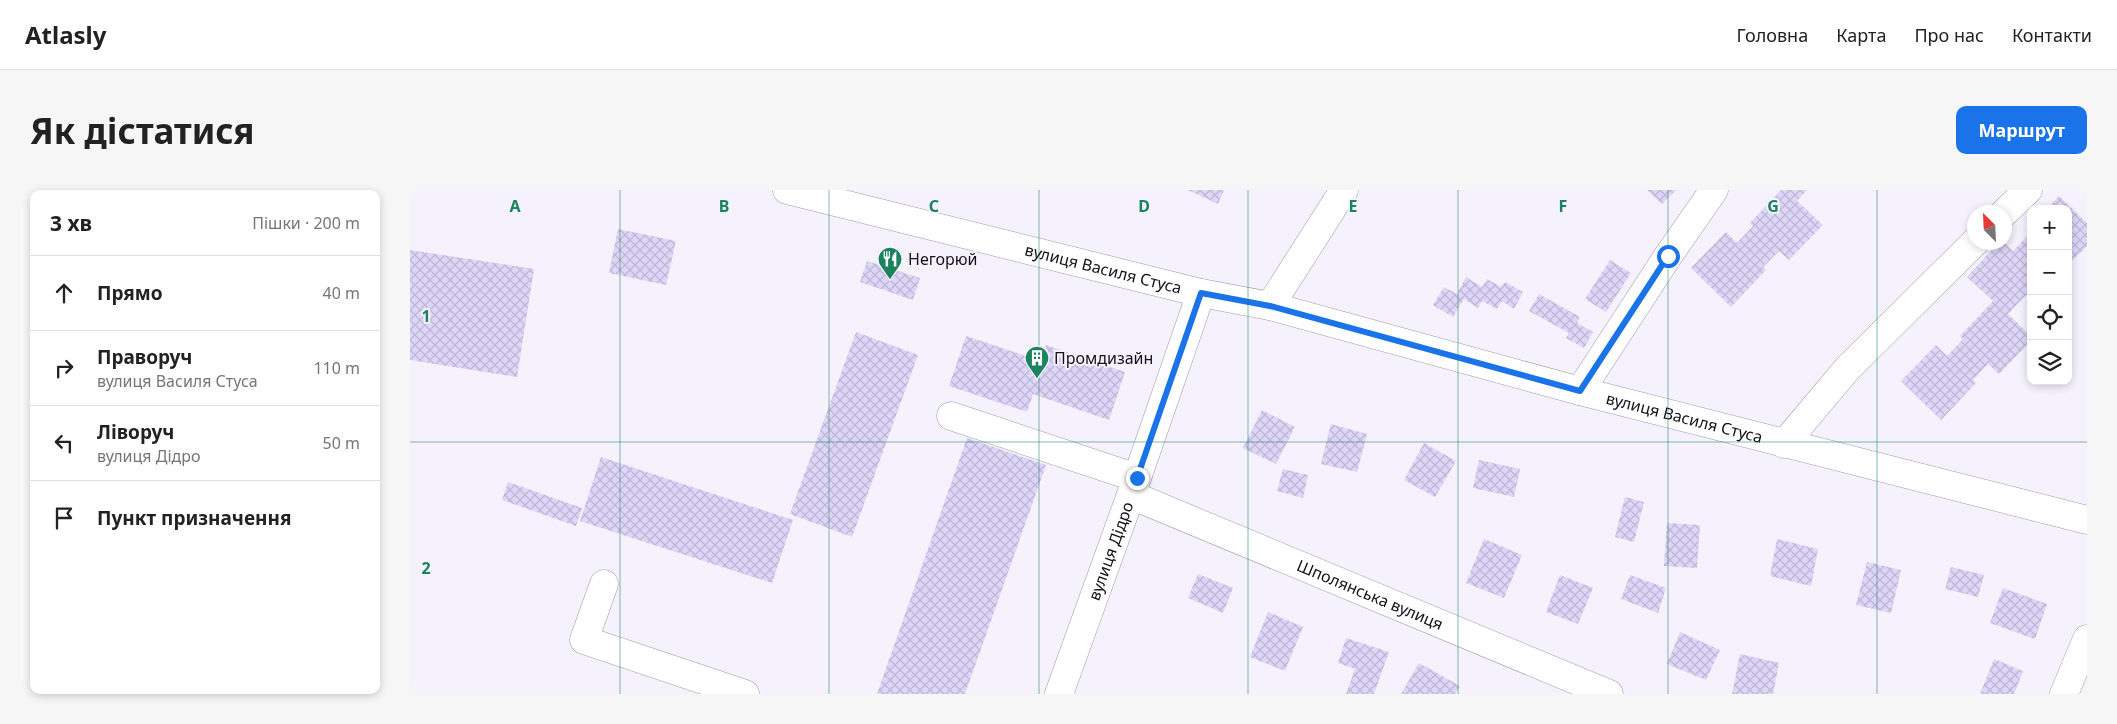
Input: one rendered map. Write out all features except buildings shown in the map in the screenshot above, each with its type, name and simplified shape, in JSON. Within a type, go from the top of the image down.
[{"type":"street","name":"вулиця Василя Стуса","points":[[787,190],[1201,293],[1270,306],[1580,391],[2087,520]]},
{"type":"street","points":[[1270,306],[1344,190]]},
{"type":"street","points":[[1580,391],[1668,256],[1714,190]]},
{"type":"street","points":[[2012,205],[2028,190]]},
{"type":"street","points":[[1784,444],[1847,369],[1967,250]]},
{"type":"street","name":"вулиця Дідро","points":[[1058,694],[1134,487],[1201,293]]},
{"type":"street","name":"Шполянська вулиця","points":[[951,416],[1134,487],[1610,694]]},
{"type":"street","points":[[604,584],[584,640],[745,694]]},
{"type":"street","points":[[2064,694],[2087,639]]},
{"type":"place","name":"Негорюй","points":[[890,280]]},
{"type":"place","name":"Промдизайн","points":[[1037,379]]},
{"type":"route","points":[[1137,478],[1201,293],[1270,306],[1580,391],[1668,256]]}]
